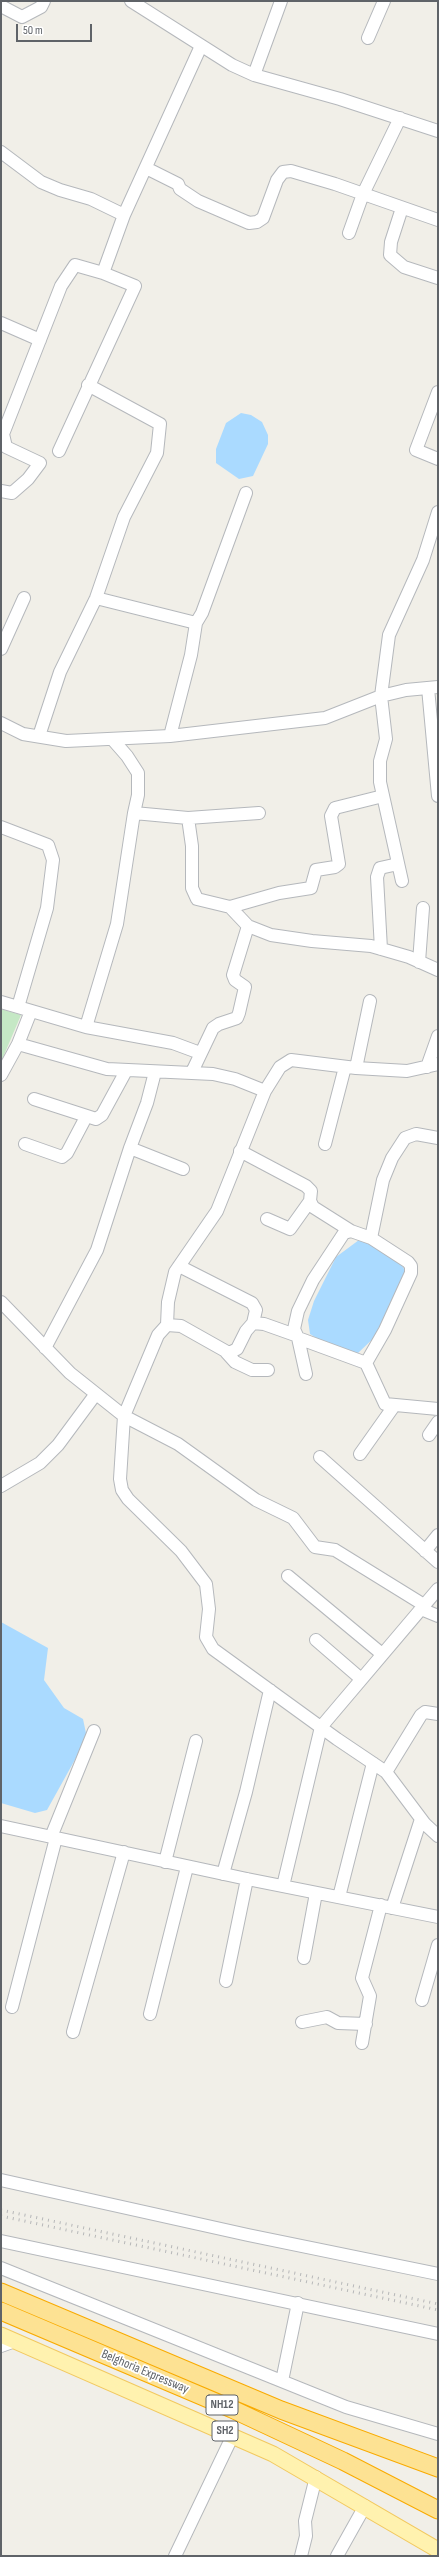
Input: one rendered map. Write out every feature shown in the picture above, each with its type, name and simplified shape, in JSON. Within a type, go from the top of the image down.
[{"type":"highway","name":"Belghoria Expressway","points":[[1,2292],[281,2410],[438,2468]]},
{"type":"highway","name":"Belghoria Expressway","points":[[1,2311],[232,2409],[343,2461],[438,2510]]},
{"type":"main road","name":"SH2","points":[[6,2341],[233,2435],[316,2477],[438,2550]]},
{"type":"street","points":[[1,6],[22,17],[41,7],[44,1]]},
{"type":"street","points":[[131,1],[232,66],[254,75],[400,118],[437,127]]},
{"type":"street","points":[[254,75],[281,1]]},
{"type":"street","points":[[368,38],[384,1]]},
{"type":"street","points":[[103,273],[124,215],[201,46]]},
{"type":"street","points":[[349,233],[363,194],[400,118]]},
{"type":"street","points":[[1,152],[41,182],[60,190],[91,199],[124,215]]},
{"type":"street","points":[[146,168],[178,184],[180,188],[198,201],[249,223],[257,222],[263,218],[278,180],[283,172],[291,172],[363,194],[438,220]]},
{"type":"street","points":[[402,208],[391,242],[390,255],[404,267],[438,278]]},
{"type":"street","points":[[1,491],[12,493],[28,479],[40,463],[6,447],[3,434],[61,286],[76,265],[103,273],[134,286],[59,451]]},
{"type":"street","points":[[1,323],[40,340]]},
{"type":"street","points":[[39,736],[60,672],[96,598],[124,517],[158,453],[160,424],[88,385]]},
{"type":"street","points":[[438,392],[416,450],[438,459]]},
{"type":"street","points":[[170,736],[191,655],[196,623],[202,612],[246,493]]},
{"type":"street","points":[[402,881],[383,796],[380,770],[386,739],[381,696],[389,635],[424,560],[438,512]]},
{"type":"street","points":[[1,649],[24,598]]},
{"type":"street","points":[[96,598],[196,623]]},
{"type":"street","points":[[1,724],[23,734],[66,741],[113,740],[170,736],[325,718],[381,696],[406,690],[433,688],[438,796]]},
{"type":"street","points":[[86,1027],[117,924],[138,795],[138,773],[127,756],[113,740]]},
{"type":"street","points":[[188,818],[192,846],[192,888],[196,899],[230,907],[279,893],[311,888],[316,870],[335,867],[339,864],[332,816],[335,808],[383,796]]},
{"type":"street","points":[[134,813],[188,818],[259,813]]},
{"type":"street","points":[[1,828],[48,845],[53,860],[47,908],[18,1007]]},
{"type":"street","points":[[381,949],[377,877],[380,868],[398,864]]},
{"type":"street","points":[[230,907],[248,926],[271,935],[381,949],[438,970]]},
{"type":"street","points":[[419,962],[423,908]]},
{"type":"street","points":[[192,1072],[213,1028],[236,1018],[239,1013],[245,987],[235,980],[233,975],[248,926]]},
{"type":"street","points":[[325,1144],[351,1068],[370,1001]]},
{"type":"street","points":[[1,1002],[86,1027],[150,1038],[200,1053]]},
{"type":"street","points":[[1,1075],[18,1044],[31,1011]]},
{"type":"street","points":[[438,1036],[433,1066],[407,1071],[351,1068],[291,1060],[280,1067],[265,1091],[217,1211],[180,1266],[171,1284],[167,1325],[158,1335],[124,1416],[120,1479],[122,1490],[128,1499],[181,1551],[206,1584],[209,1609],[206,1637],[213,1649],[386,1772],[421,1819],[438,1836]]},
{"type":"street","points":[[18,1044],[82,1064],[126,1071],[192,1072],[235,1079],[265,1091]]},
{"type":"street","points":[[34,1098],[86,1117],[96,1119],[102,1114],[126,1071]]},
{"type":"street","points":[[45,1348],[97,1250],[130,1148],[147,1104],[155,1072]]},
{"type":"street","points":[[25,1144],[62,1156],[67,1152],[86,1117]]},
{"type":"street","points":[[371,1238],[383,1180],[400,1145],[405,1138],[416,1134],[438,1138]]},
{"type":"street","points":[[130,1148],[183,1169]]},
{"type":"street","points":[[240,1151],[306,1186],[311,1191],[310,1202],[290,1229],[267,1219]]},
{"type":"street","points":[[310,1202],[313,1206],[351,1231],[371,1238],[408,1262],[411,1266],[411,1273],[385,1330],[366,1363]]},
{"type":"street","points":[[306,1374],[294,1329],[298,1311],[313,1280],[339,1240],[344,1233],[351,1231]]},
{"type":"street","points":[[180,1266],[252,1303],[256,1310],[254,1324],[246,1331],[237,1349],[232,1353],[226,1352]]},
{"type":"street","points":[[1,1302],[45,1348],[95,1395],[124,1416],[178,1444],[256,1500],[293,1518],[315,1548],[335,1550],[438,1616]]},
{"type":"street","points":[[254,1324],[264,1324],[366,1363],[383,1402],[394,1406],[438,1409]]},
{"type":"street","points":[[167,1325],[181,1326],[226,1352],[235,1362],[246,1367],[268,1370]]},
{"type":"street","points":[[1,1486],[40,1463],[58,1445],[95,1395]]},
{"type":"street","points":[[360,1454],[394,1406]]},
{"type":"street","points":[[429,1435],[438,1422]]},
{"type":"street","points":[[320,1458],[438,1562]]},
{"type":"street","points":[[425,1551],[438,1535]]},
{"type":"street","points":[[288,1576],[382,1654]]},
{"type":"street","points":[[283,1886],[321,1727],[360,1678],[438,1589]]},
{"type":"street","points":[[316,1640],[360,1678]]},
{"type":"street","points":[[223,1874],[246,1792],[270,1690]]},
{"type":"street","points":[[386,1772],[421,1715],[425,1712],[438,1714]]},
{"type":"street","points":[[12,2007],[54,1837],[94,1731]]},
{"type":"street","points":[[165,1862],[196,1741]]},
{"type":"street","points":[[339,1897],[373,1763]]},
{"type":"street","points":[[362,2043],[370,1996],[362,1978],[386,1907],[421,1819]]},
{"type":"street","points":[[1,1826],[165,1862],[438,1917]]},
{"type":"street","points":[[73,2032],[124,1852]]},
{"type":"street","points":[[150,2014],[187,1866]]},
{"type":"street","points":[[226,1981],[247,1879]]},
{"type":"street","points":[[304,1958],[316,1893]]},
{"type":"street","points":[[422,2000],[438,1945]]},
{"type":"street","points":[[302,2022],[326,2018],[338,2023],[366,2024]]},
{"type":"street","points":[[1,2180],[248,2235],[438,2274]]},
{"type":"street","points":[[1,2241],[438,2334]]},
{"type":"street","points":[[1,2268],[346,2407],[438,2434]]},
{"type":"street","points":[[282,2381],[298,2303]]},
{"type":"street","points":[[175,2556],[233,2435]]},
{"type":"street","points":[[301,2556],[306,2536],[306,2522],[316,2477]]},
{"type":"street","points":[[337,2556],[365,2506]]},
{"type":"green space","points":[[1,1009],[21,1015],[1,1062]]},
{"type":"water","points":[[241,413],[251,415],[262,422],[268,435],[268,444],[253,476],[239,479],[216,463],[216,449],[226,423]]},
{"type":"water","points":[[359,1240],[382,1247],[396,1256],[406,1272],[378,1334],[358,1353],[334,1349],[310,1334],[308,1320],[314,1301],[336,1257]]},
{"type":"water","points":[[1,1622],[48,1648],[44,1680],[64,1708],[83,1719],[87,1738],[47,1810],[35,1813],[1,1803]]},
{"type":"railway","points":[[1,2210],[438,2304]]},
{"type":"railway","points":[[1,2216],[438,2310]]}]
